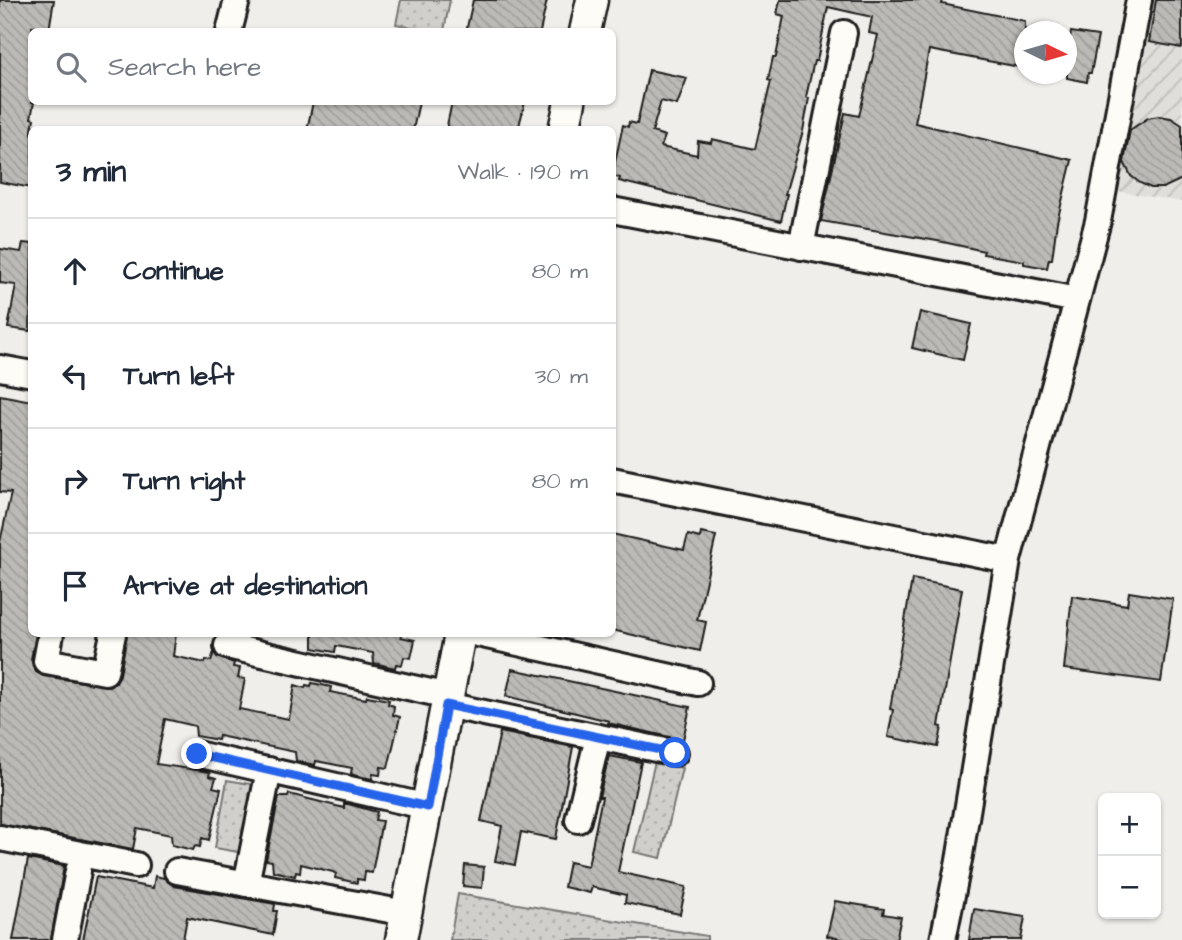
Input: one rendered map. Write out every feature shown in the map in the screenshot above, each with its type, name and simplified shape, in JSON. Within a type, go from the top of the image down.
[{"type":"street","points":[[230,28],[237,0]]},
{"type":"street","points":[[586,28],[592,0]]},
{"type":"street","points":[[943,940],[960,855],[1008,560],[1098,221],[1139,0]]},
{"type":"street","points":[[801,247],[844,33]]},
{"type":"street","points":[[565,126],[569,105]]},
{"type":"street","points":[[616,211],[1077,300]]},
{"type":"street","points":[[0,368],[28,373]]},
{"type":"street","points":[[616,481],[1008,560]]},
{"type":"street","points":[[50,637],[46,661],[105,672],[112,637]]},
{"type":"street","points":[[177,871],[246,884],[403,926],[459,637]]},
{"type":"street","points":[[492,637],[698,682]]},
{"type":"street","points":[[228,646],[598,737],[675,753]]},
{"type":"street","points":[[578,820],[598,737]]},
{"type":"street","points":[[197,754],[428,807]]},
{"type":"street","points":[[246,884],[269,770]]},
{"type":"street","points":[[0,838],[136,865]]},
{"type":"street","points":[[65,940],[78,871]]},
{"type":"shaded area","points":[[401,0],[450,0],[445,28],[417,28],[396,24]]},
{"type":"shaded area","points":[[1148,0],[1182,0],[1182,202],[1111,190]]},
{"type":"shaded area","points":[[655,761],[682,768],[661,858],[634,852]]},
{"type":"shaded area","points":[[227,780],[256,785],[244,853],[215,848]]},
{"type":"shaded area","points":[[458,894],[707,936],[707,940],[450,940]]},
{"type":"building","points":[[0,0],[54,0],[49,28],[28,28],[28,105],[33,105],[31,118],[34,119],[33,126],[28,126],[28,187],[0,182]]},
{"type":"building","points":[[473,0],[547,0],[541,28],[467,28]]},
{"type":"building","points":[[780,0],[943,0],[942,4],[1025,21],[1014,21],[1014,66],[929,50],[915,123],[1072,160],[1057,222],[1052,259],[1049,259],[1047,268],[943,242],[821,221],[845,113],[859,116],[878,35],[869,33],[872,17],[828,7],[817,61],[814,61],[806,97],[809,98],[803,131],[785,194],[781,221],[619,181],[620,178],[616,177],[616,157],[623,125],[628,127],[629,122],[637,124],[649,70],[687,78],[677,105],[661,101],[652,132],[665,136],[661,147],[697,155],[698,141],[711,143],[712,139],[755,149],[784,16],[777,14]]},
{"type":"building","points":[[1156,0],[1182,0],[1182,48],[1149,42]]},
{"type":"building","points":[[1077,33],[1098,36],[1087,82],[1077,80]]},
{"type":"building","points":[[312,105],[418,105],[414,126],[308,126]]},
{"type":"building","points":[[451,105],[524,105],[519,126],[447,126]]},
{"type":"building","points":[[1148,118],[1171,118],[1182,125],[1182,179],[1163,188],[1151,188],[1131,176],[1124,162],[1130,130]]},
{"type":"building","points":[[23,243],[28,244],[28,331],[8,328],[16,285],[0,283],[0,249],[21,252]]},
{"type":"building","points":[[920,312],[971,324],[963,360],[912,348]]},
{"type":"building","points":[[0,395],[28,400],[28,637],[35,637],[31,659],[36,672],[43,676],[109,686],[116,682],[120,675],[126,637],[176,637],[173,656],[205,663],[206,660],[211,661],[214,652],[217,657],[234,663],[233,667],[240,668],[238,678],[245,679],[239,709],[289,719],[295,685],[305,688],[312,683],[331,687],[330,692],[389,700],[388,704],[394,706],[393,715],[400,717],[388,768],[381,767],[380,775],[373,774],[372,779],[353,775],[352,768],[316,761],[315,765],[296,761],[295,752],[219,736],[218,740],[196,736],[195,726],[165,719],[156,764],[210,772],[209,776],[216,778],[213,787],[221,789],[209,840],[202,838],[200,847],[195,846],[193,850],[172,845],[171,835],[137,828],[133,849],[0,824],[0,542],[11,493],[0,492]]},
{"type":"building","points":[[701,533],[716,536],[697,620],[706,622],[700,651],[616,631],[616,535],[684,550],[688,535],[700,538]]},
{"type":"building","points":[[912,579],[962,589],[939,726],[942,727],[938,747],[888,737],[893,710],[890,709]]},
{"type":"building","points":[[1129,592],[1173,599],[1161,682],[1064,669],[1072,596],[1127,605]]},
{"type":"building","points":[[313,637],[401,637],[415,640],[411,658],[404,657],[402,665],[396,664],[395,668],[374,663],[373,653],[336,646],[335,652],[313,648]]},
{"type":"building","points":[[512,669],[690,707],[683,740],[506,696]]},
{"type":"building","points":[[500,732],[573,747],[556,839],[521,832],[515,865],[495,861],[502,826],[481,821]]},
{"type":"building","points":[[609,756],[641,762],[618,872],[686,887],[680,914],[625,903],[626,895],[592,887],[590,893],[564,887],[569,862],[588,866],[602,797],[599,797]]},
{"type":"building","points":[[289,794],[344,808],[344,804],[348,804],[377,812],[375,820],[382,821],[372,873],[365,872],[364,880],[357,879],[357,883],[335,878],[336,874],[333,872],[301,864],[300,873],[296,872],[295,876],[273,871],[272,861],[266,860],[279,797],[288,797]]},
{"type":"building","points":[[28,859],[64,866],[51,940],[13,940]]},
{"type":"building","points":[[465,865],[484,867],[482,888],[463,886]]},
{"type":"building","points":[[155,876],[164,878],[174,886],[275,904],[274,911],[277,911],[273,935],[187,917],[183,940],[83,940],[96,877],[153,888]]},
{"type":"building","points":[[835,901],[884,909],[883,914],[901,917],[896,940],[846,940],[827,936]]},
{"type":"building","points":[[974,909],[1025,917],[1021,940],[969,940]]},
{"type":"route","points":[[197,754],[428,807],[446,705],[675,753]]}]
